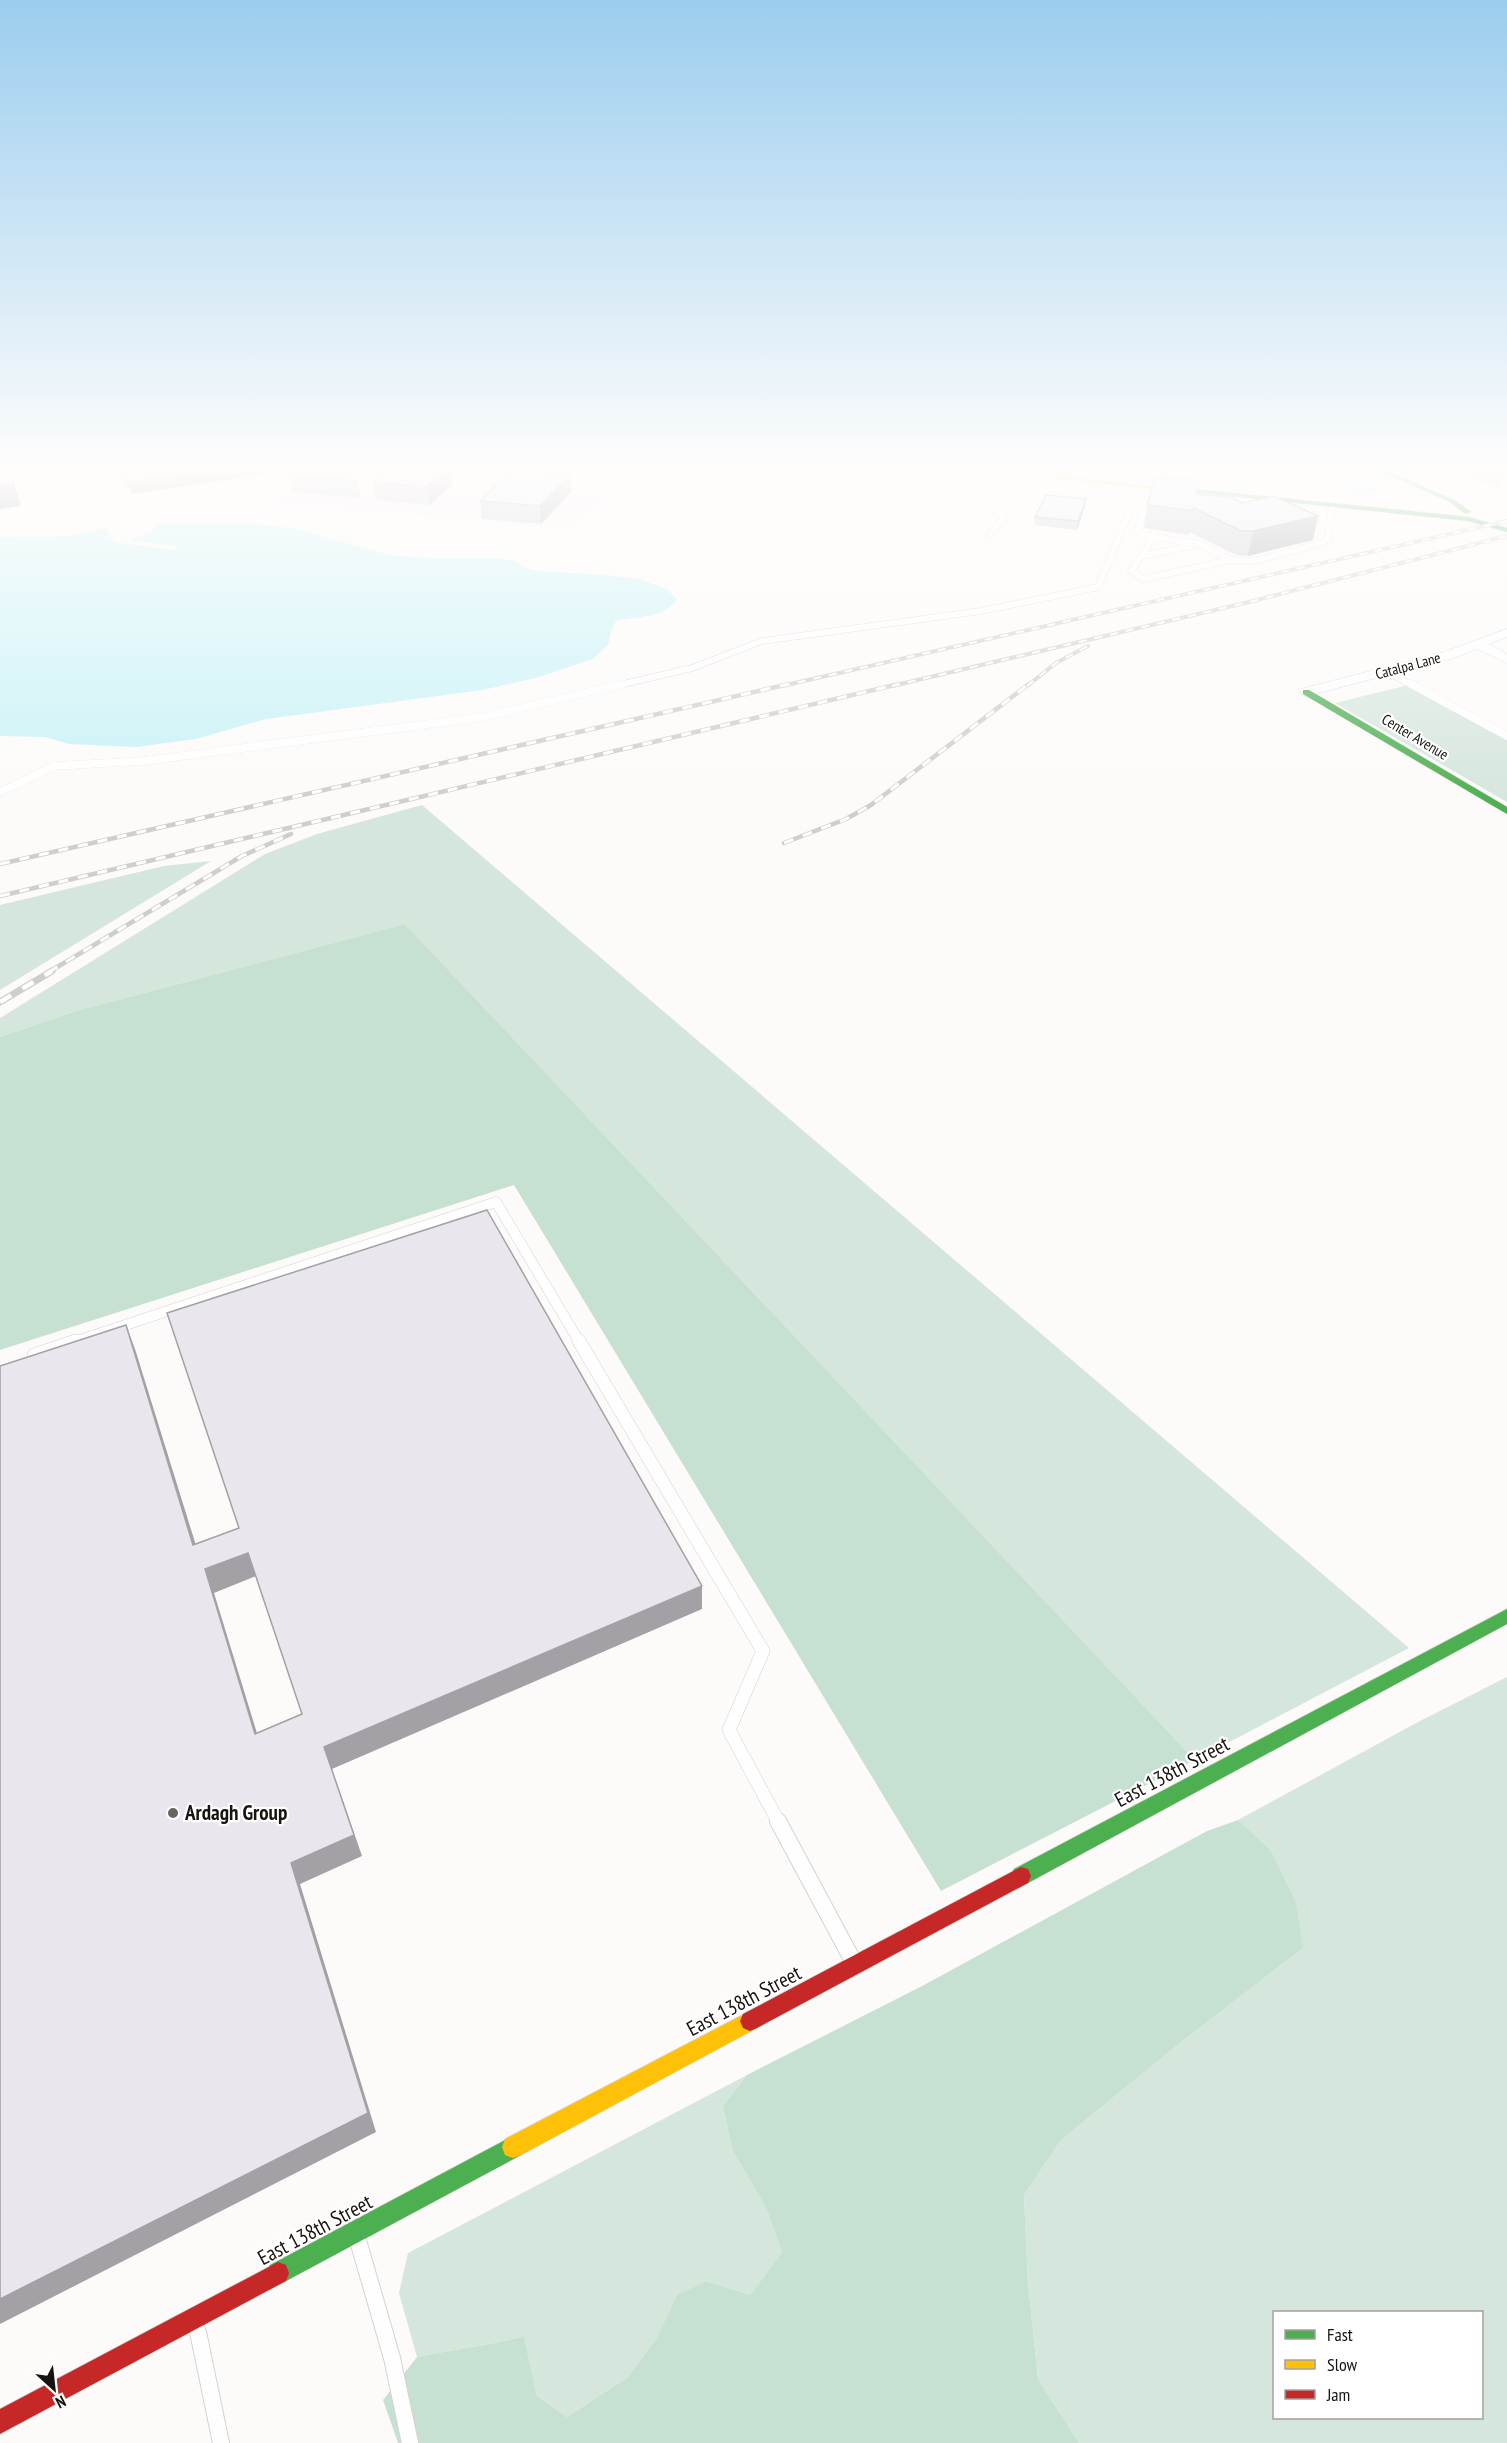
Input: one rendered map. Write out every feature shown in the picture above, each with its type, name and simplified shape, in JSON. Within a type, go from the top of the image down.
[{"type":"street","name":"Catalpa Lane","points":[[1306,692],[1389,672],[1480,645],[1507,633]]},
{"type":"street","points":[[1480,645],[1507,659]]},
{"type":"street","name":"Center Avenue","points":[[1306,692],[1507,811]]},
{"type":"street","name":"East 138th Street","points":[[0,2422],[1507,1616]]},
{"type":"lane","points":[[0,792],[54,766],[143,761],[483,717],[692,668],[762,641],[981,610],[1098,587],[1102,578]]},
{"type":"lane","points":[[1389,672],[1507,736]]},
{"type":"lane","points":[[22,1359],[496,1202],[763,1651],[729,1730],[829,1912],[855,1965]]},
{"type":"lane","points":[[355,2232],[392,2358],[410,2443]]},
{"type":"lane","points":[[195,2318],[221,2443]]},
{"type":"green space","points":[[1408,685],[1507,739],[1507,802],[1335,703]]},
{"type":"green space","points":[[422,805],[1409,1648],[1195,1760],[405,924],[76,1011],[0,1037],[0,1018],[265,854],[317,834]]},
{"type":"green space","points":[[211,861],[0,990],[0,905],[164,866]]},
{"type":"green space","points":[[405,924],[1195,1760],[941,1891],[514,1185],[0,1350],[0,1037],[76,1011]]},
{"type":"green space","points":[[1507,1677],[1507,2443],[1079,2443],[1038,2379],[1028,2283],[1024,2195],[1061,2140],[1180,2043],[1303,1948],[1270,1849],[1238,1820],[1418,1722]]},
{"type":"green space","points":[[1238,1820],[1270,1849],[1296,1903],[1303,1948],[1180,2043],[1061,2140],[1024,2195],[1028,2283],[1038,2379],[1079,2443],[398,2443],[383,2400],[417,2357],[524,2336],[537,2396],[567,2417],[628,2377],[656,2339],[677,2295],[706,2281],[750,2295],[782,2252],[766,2208],[732,2149],[723,2106],[747,2075],[924,1985],[1207,1831]]},
{"type":"green space","points":[[747,2075],[723,2106],[732,2149],[766,2208],[782,2252],[750,2295],[706,2281],[677,2295],[656,2339],[628,2377],[567,2417],[537,2396],[524,2336],[417,2357],[399,2293],[408,2253]]},
{"type":"water","points":[[0,578],[631,578],[667,589],[677,599],[658,614],[616,621],[608,645],[593,659],[539,677],[483,690],[266,719],[196,739],[136,747],[69,744],[45,737],[0,736]]},
{"type":"building","name":"Ardagh Group","points":[[487,1210],[702,1586],[324,1747],[354,1835],[291,1863],[368,2113],[0,2299],[0,1366],[126,1325],[193,1545],[239,1528],[167,1313]],"holes":[[[248,1553],[302,1714],[255,1734],[205,1569]]]},
{"type":"railway","points":[[782,686],[1257,578]]},
{"type":"railway","points":[[892,686],[1343,578]]},
{"type":"railway","points":[[1027,686],[1056,663],[1088,646]]},
{"type":"railway","points":[[0,864],[789,684]]},
{"type":"railway","points":[[0,896],[899,684]]},
{"type":"railway","points":[[784,843],[846,819],[871,805],[1029,684]]},
{"type":"railway","points":[[49,972],[242,856],[291,834]]},
{"type":"railway","points":[[0,1002],[52,971]]},
{"type":"traffic: fast","points":[[1306,692],[1507,811]]},
{"type":"traffic: fast","points":[[1021,1876],[1507,1616]]},
{"type":"traffic: fast","points":[[278,2273],[513,2147]]},
{"type":"traffic: slow","points":[[513,2147],[750,2021]]},
{"type":"traffic: jam","points":[[750,2021],[1021,1876]]},
{"type":"traffic: jam","points":[[0,2422],[278,2273]]},
{"type":"place","name":"Ardagh Group","points":[[173,1813]]}]
